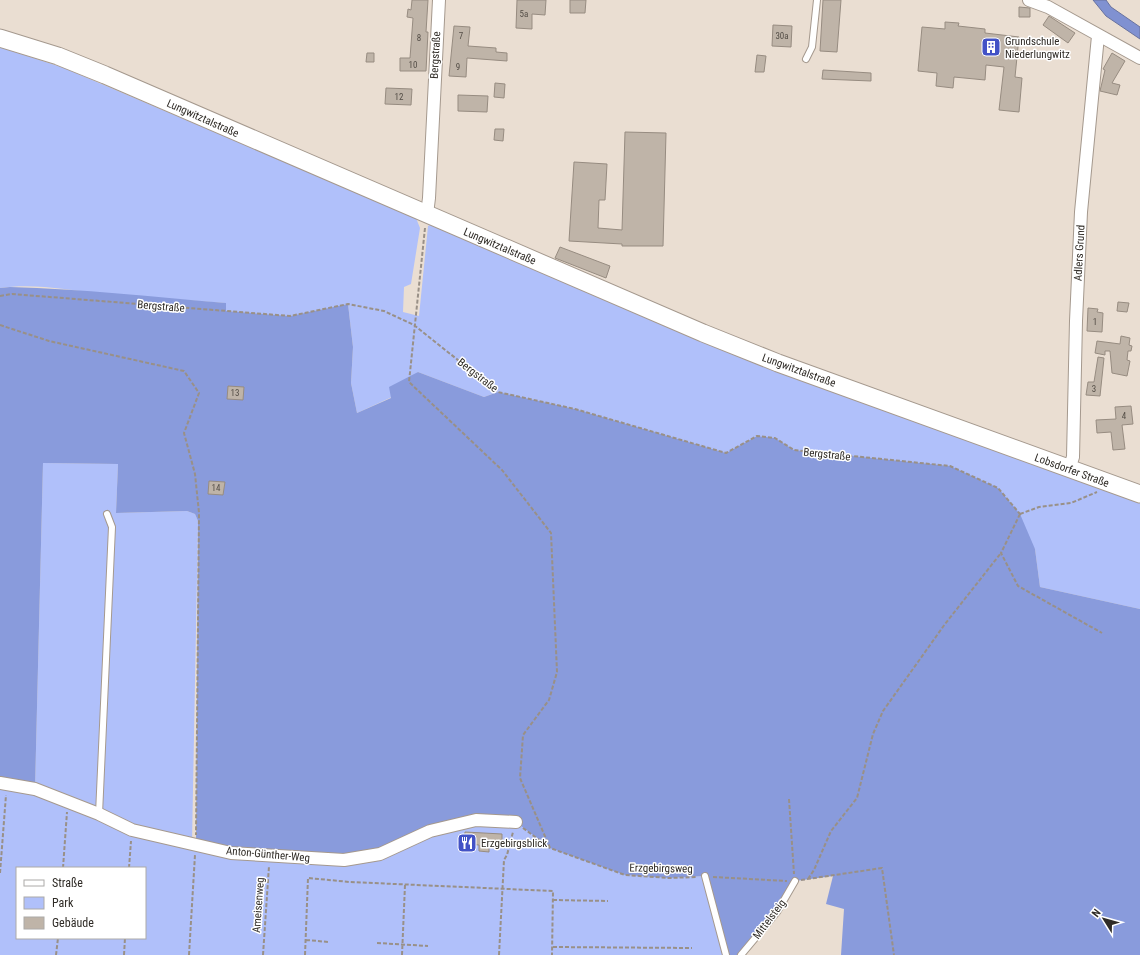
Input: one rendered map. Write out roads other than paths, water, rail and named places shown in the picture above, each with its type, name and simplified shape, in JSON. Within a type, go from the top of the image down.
[{"type":"main road","name":"Lungwitztalstraße","points":[[0,38],[58,56],[105,75],[710,336],[778,363],[1004,446]]},
{"type":"main road","name":"Lobsdorfer Straße","points":[[1004,446],[1140,494]]},
{"type":"street","name":"Bergstraße","points":[[426,214],[429,198],[439,0]]},
{"type":"street","points":[[1029,0],[1048,8],[1140,58]]},
{"type":"street","name":"Adlers Grund","points":[[1069,469],[1073,457],[1076,321],[1081,212],[1098,36]]},
{"type":"street","name":"Anton-Günther-Weg","points":[[3,784],[35,789],[67,803],[98,814],[132,830],[231,853],[344,860],[380,854],[430,830],[476,820],[516,822]]},
{"type":"lane","points":[[806,59],[812,47],[817,0]]},
{"type":"lane","points":[[98,814],[112,527],[107,514]]},
{"type":"lane","points":[[705,876],[726,955]]},
{"type":"lane","name":"Mittelsteig","points":[[742,955],[777,912],[795,881]]},
{"type":"place","name":"Grundschule Niederlungwitz","points":[[991,47]]},
{"type":"place","name":"Erzgebirgsblick","points":[[467,843]]}]
